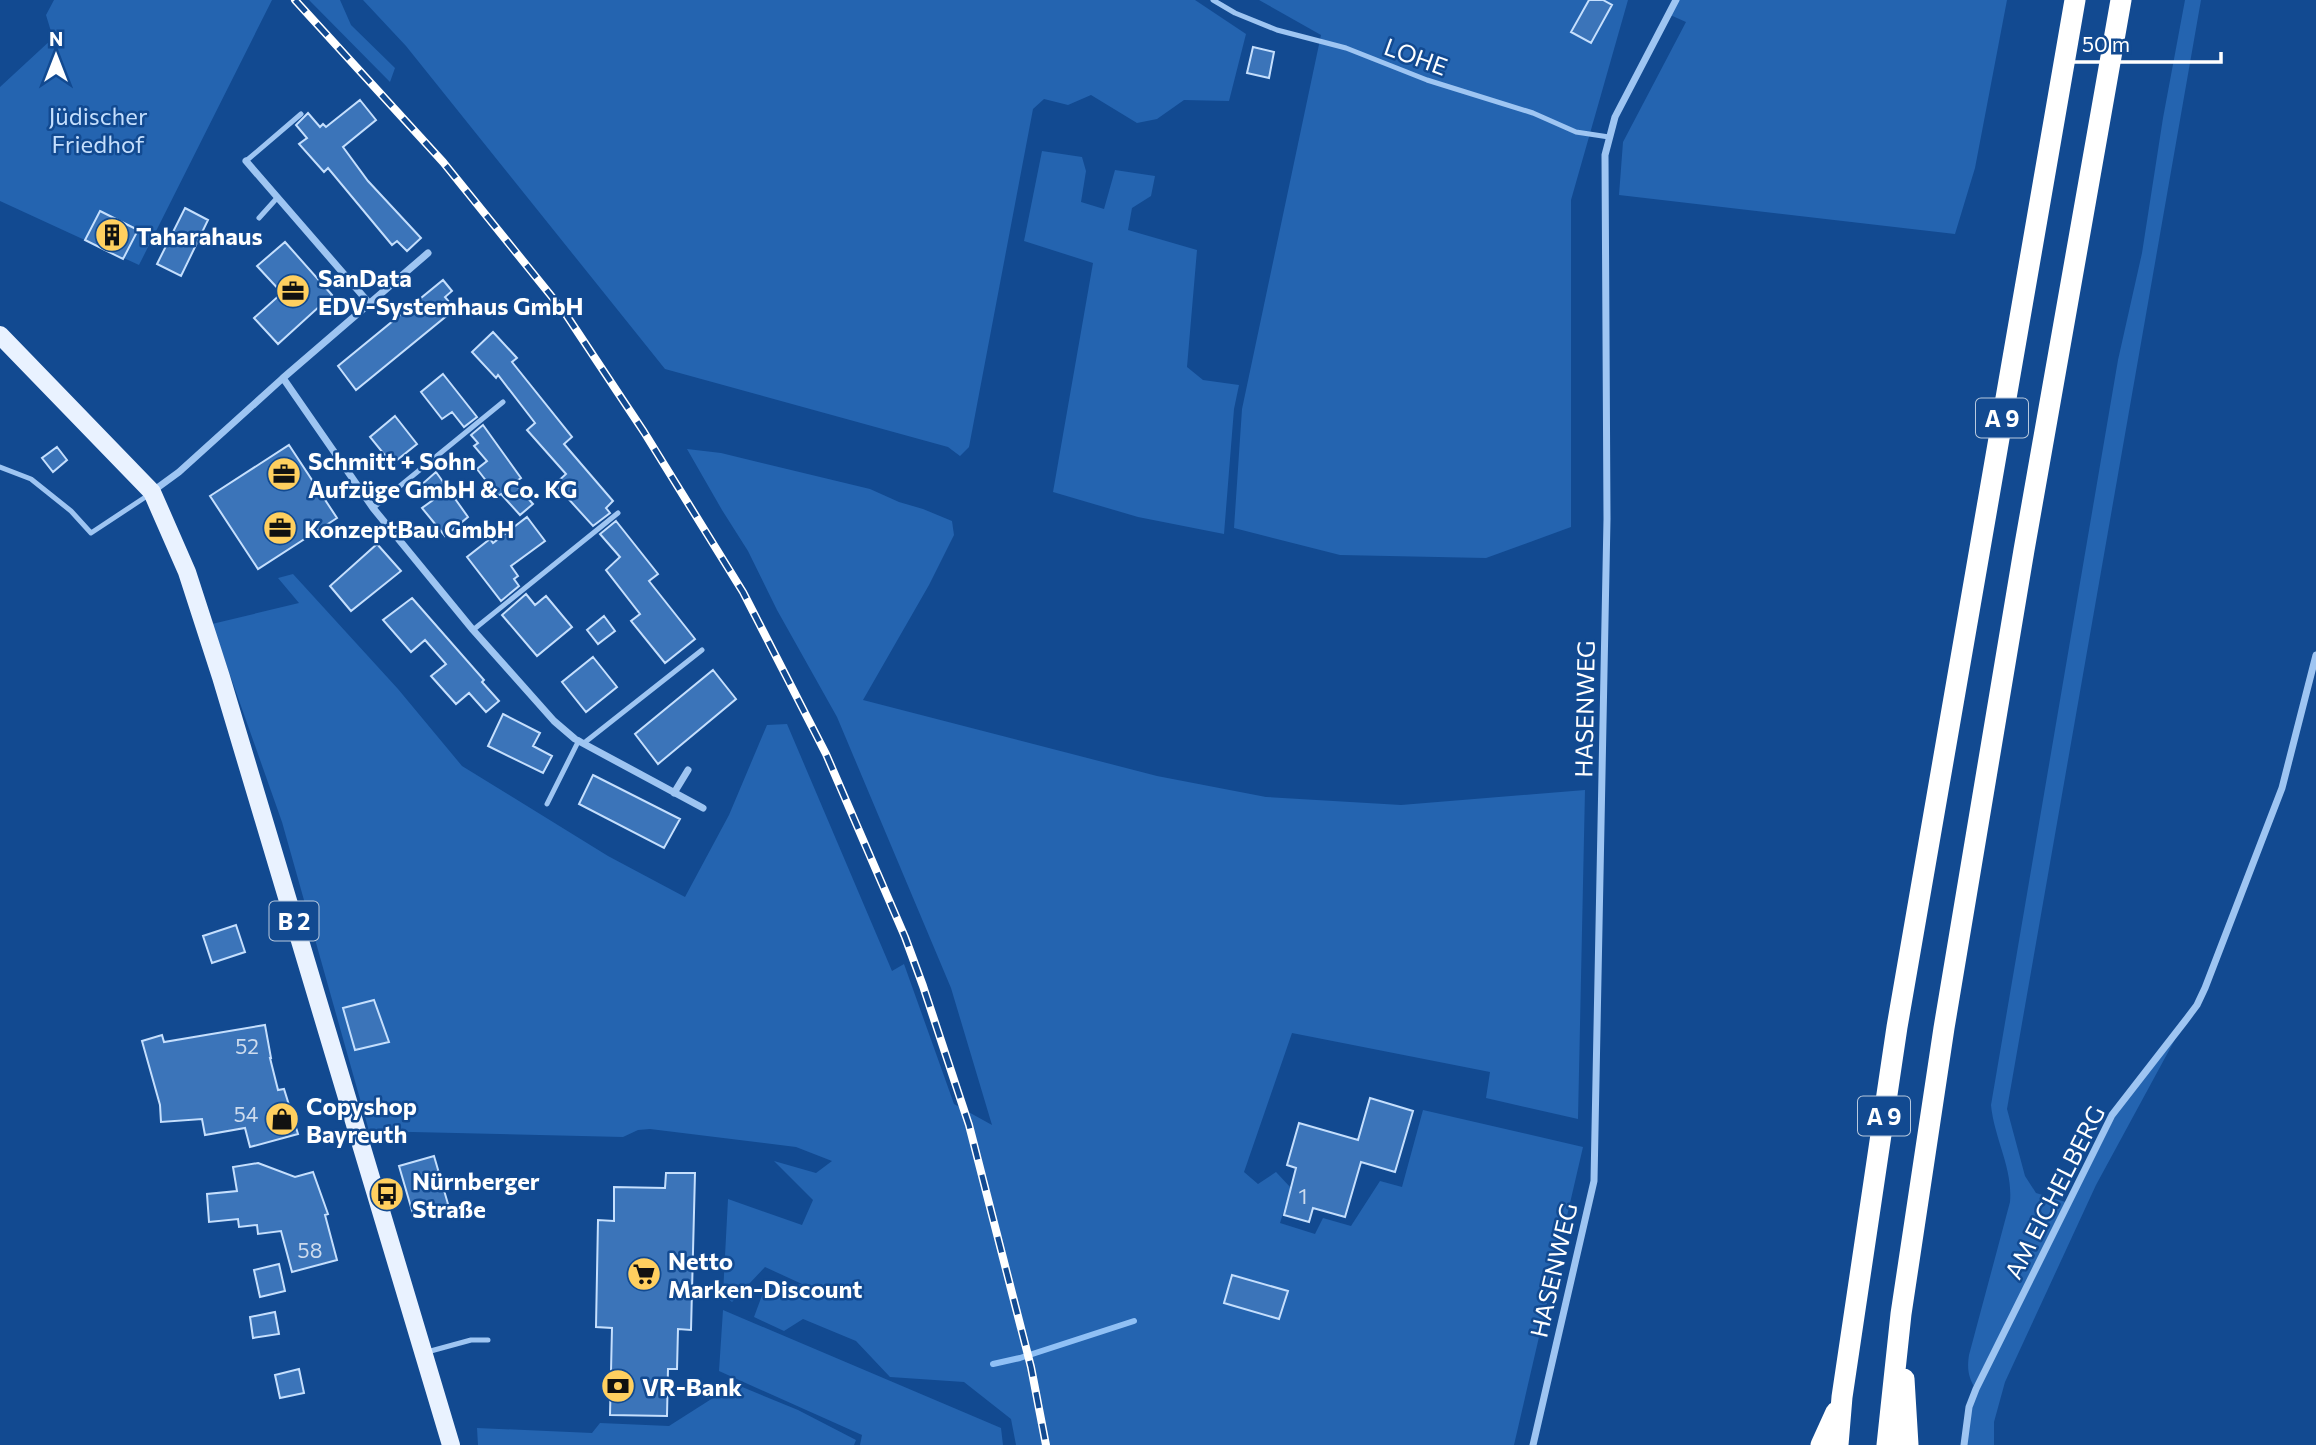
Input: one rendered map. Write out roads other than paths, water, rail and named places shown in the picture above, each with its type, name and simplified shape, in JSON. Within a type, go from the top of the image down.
[{"type":"highway","name":"A 9","points":[[1838,1445],[1842,1397],[1897,1027],[2075,0]]},
{"type":"highway","name":"A 9","points":[[1886,1445],[1901,1314],[1944,1028],[2121,0]]},
{"type":"highway","points":[[1901,1314],[1908,1445]]},
{"type":"highway","points":[[1821,1445],[1842,1397]]},
{"type":"main road","name":"B 2","points":[[0,335],[152,492],[187,572],[221,677],[451,1445]]},
{"type":"street","name":"HASENWEG","points":[[1533,1445],[1594,1181],[1607,519],[1605,155],[1615,117],[1676,0]]},
{"type":"street","points":[[246,161],[369,303]]},
{"type":"street","points":[[152,492],[202,452],[428,253]]},
{"type":"street","points":[[283,378],[373,508],[473,630],[554,721],[581,742],[703,808]]},
{"type":"street","name":"AM EICHELBERG","points":[[1964,1445],[1969,1408],[1976,1390],[2112,1115],[2197,1005],[2205,988],[2282,788],[2316,655]]},
{"type":"street","points":[[674,793],[688,770]]},
{"type":"lane","name":"LOHE","points":[[1213,0],[1235,13],[1277,30],[1346,48],[1427,80],[1533,113],[1576,132],[1609,137]]},
{"type":"lane","points":[[246,161],[301,114]]},
{"type":"lane","points":[[259,218],[277,198]]},
{"type":"lane","points":[[373,508],[503,402]]},
{"type":"lane","points":[[0,467],[32,479],[71,511],[92,533],[152,492]]},
{"type":"lane","points":[[473,630],[618,513]]},
{"type":"lane","points":[[547,804],[581,742],[702,650]]},
{"type":"lane","points":[[424,1353],[471,1339],[488,1339]]},
{"type":"waterway","points":[[993,1364],[1020,1358],[1134,1321]]},
{"type":"railway","points":[[295,0],[443,162],[565,313],[644,432],[743,592],[826,754],[905,937],[923,986],[969,1125],[1031,1367],[1046,1445]]},
{"type":"place","name":"Taharahaus","points":[[112,235]]},
{"type":"place","name":"SanData EDV-Systemhaus GmbH","points":[[293,291]]},
{"type":"place","name":"Schmitt + Sohn Aufzüge GmbH & Co. KG","points":[[284,474]]},
{"type":"place","name":"KonzeptBau GmbH","points":[[280,528]]},
{"type":"place","name":"Copyshop Bayreuth","points":[[282,1119]]},
{"type":"place","name":"Nürnberger Straße","points":[[387,1194]]},
{"type":"place","name":"Netto Marken-Discount","points":[[644,1274]]},
{"type":"place","name":"VR-Bank","points":[[618,1386]]},
{"type":"park label","name":"Jüdischer Friedhof","points":[[98,129]]}]
